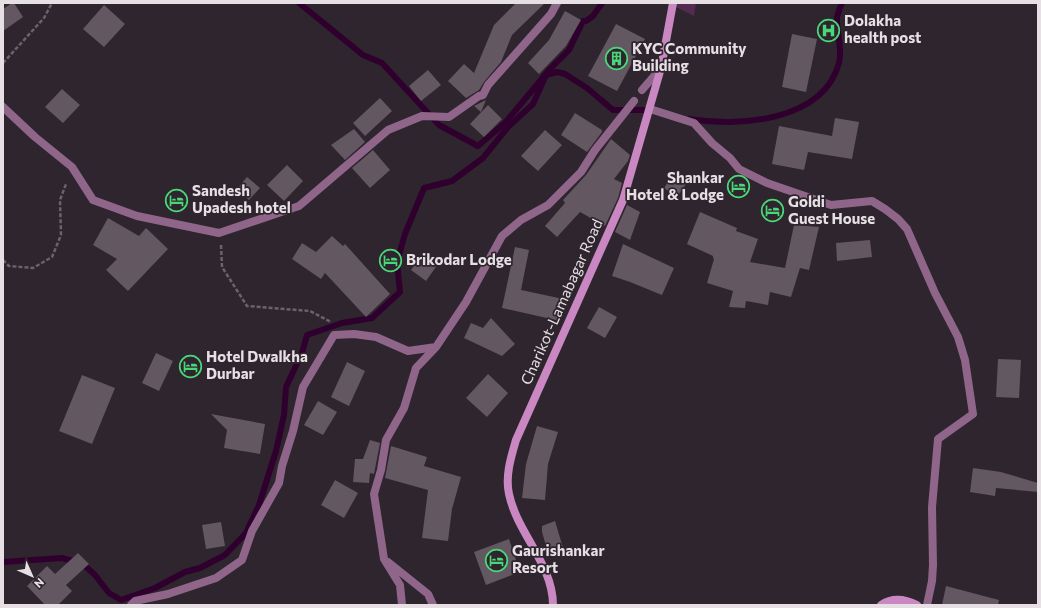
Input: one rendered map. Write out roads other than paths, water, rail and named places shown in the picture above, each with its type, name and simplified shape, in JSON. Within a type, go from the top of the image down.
[{"type":"main road","name":"Charikot-Lamabagar Road","points":[[554,605],[554,594],[547,574],[516,514],[508,493],[509,464],[516,440],[623,200],[650,109],[673,3]]},
{"type":"main road","points":[[881,605],[888,601],[906,599],[917,605]]},
{"type":"street","points":[[3,107],[35,138],[72,167],[93,200],[137,216],[202,231],[219,233],[299,206],[388,130],[422,116],[449,117],[479,96],[483,95],[488,85],[551,14],[557,3]]},
{"type":"street","points":[[642,90],[660,68]]},
{"type":"street","points":[[402,605],[400,585],[384,559],[374,494],[381,470],[386,440],[404,408],[416,368],[436,348],[466,302],[502,236],[521,220],[548,205],[581,172],[595,150],[634,101]]},
{"type":"street","points":[[650,109],[694,123],[712,143],[730,158],[739,169],[767,183],[831,205],[872,202],[885,209],[907,228],[935,293],[958,337],[965,360],[973,414],[938,439],[931,532],[934,548],[932,581],[927,605]]},
{"type":"street","points":[[131,605],[135,601],[168,594],[216,578],[242,560],[252,531],[279,483],[282,466],[293,431],[303,387],[334,335],[354,334],[376,337],[408,352],[436,348]]},
{"type":"street","points":[[384,559],[428,594],[434,605]]},
{"type":"waterway","points":[[299,3],[363,55],[382,63],[439,125],[478,146],[505,123],[550,69],[569,50],[583,21],[586,21],[593,16],[602,3]]},
{"type":"waterway","points":[[689,119],[731,122],[754,120],[776,116],[797,109],[816,98],[830,83],[839,63],[840,46],[837,29],[837,17],[842,3]]},
{"type":"waterway","points":[[3,562],[62,558],[83,564],[95,575],[109,593],[121,600],[155,588],[185,572],[200,568],[225,555],[246,533],[259,505],[276,451],[284,415],[286,387],[302,353],[307,335],[342,323],[372,318],[400,292],[397,262],[405,234],[424,188],[452,181],[483,158],[508,127],[533,104],[546,75],[557,72],[565,74],[587,88],[613,110],[653,110]]},
{"type":"place","name":"Dolakha health post","points":[[828,30]]},
{"type":"place","name":"KYC Community Building","points":[[617,58]]},
{"type":"place","name":"Shankar Hotel & Lodge","points":[[739,187]]},
{"type":"place","name":"Sandesh Upadesh hotel","points":[[177,200]]},
{"type":"place","name":"Goldi Guest House","points":[[772,211]]},
{"type":"place","name":"Brikodar Lodge","points":[[391,260]]},
{"type":"place","name":"Hotel Dwalkha Durbar","points":[[190,366]]},
{"type":"place","name":"Gaurishankar Resort","points":[[496,560]]}]
